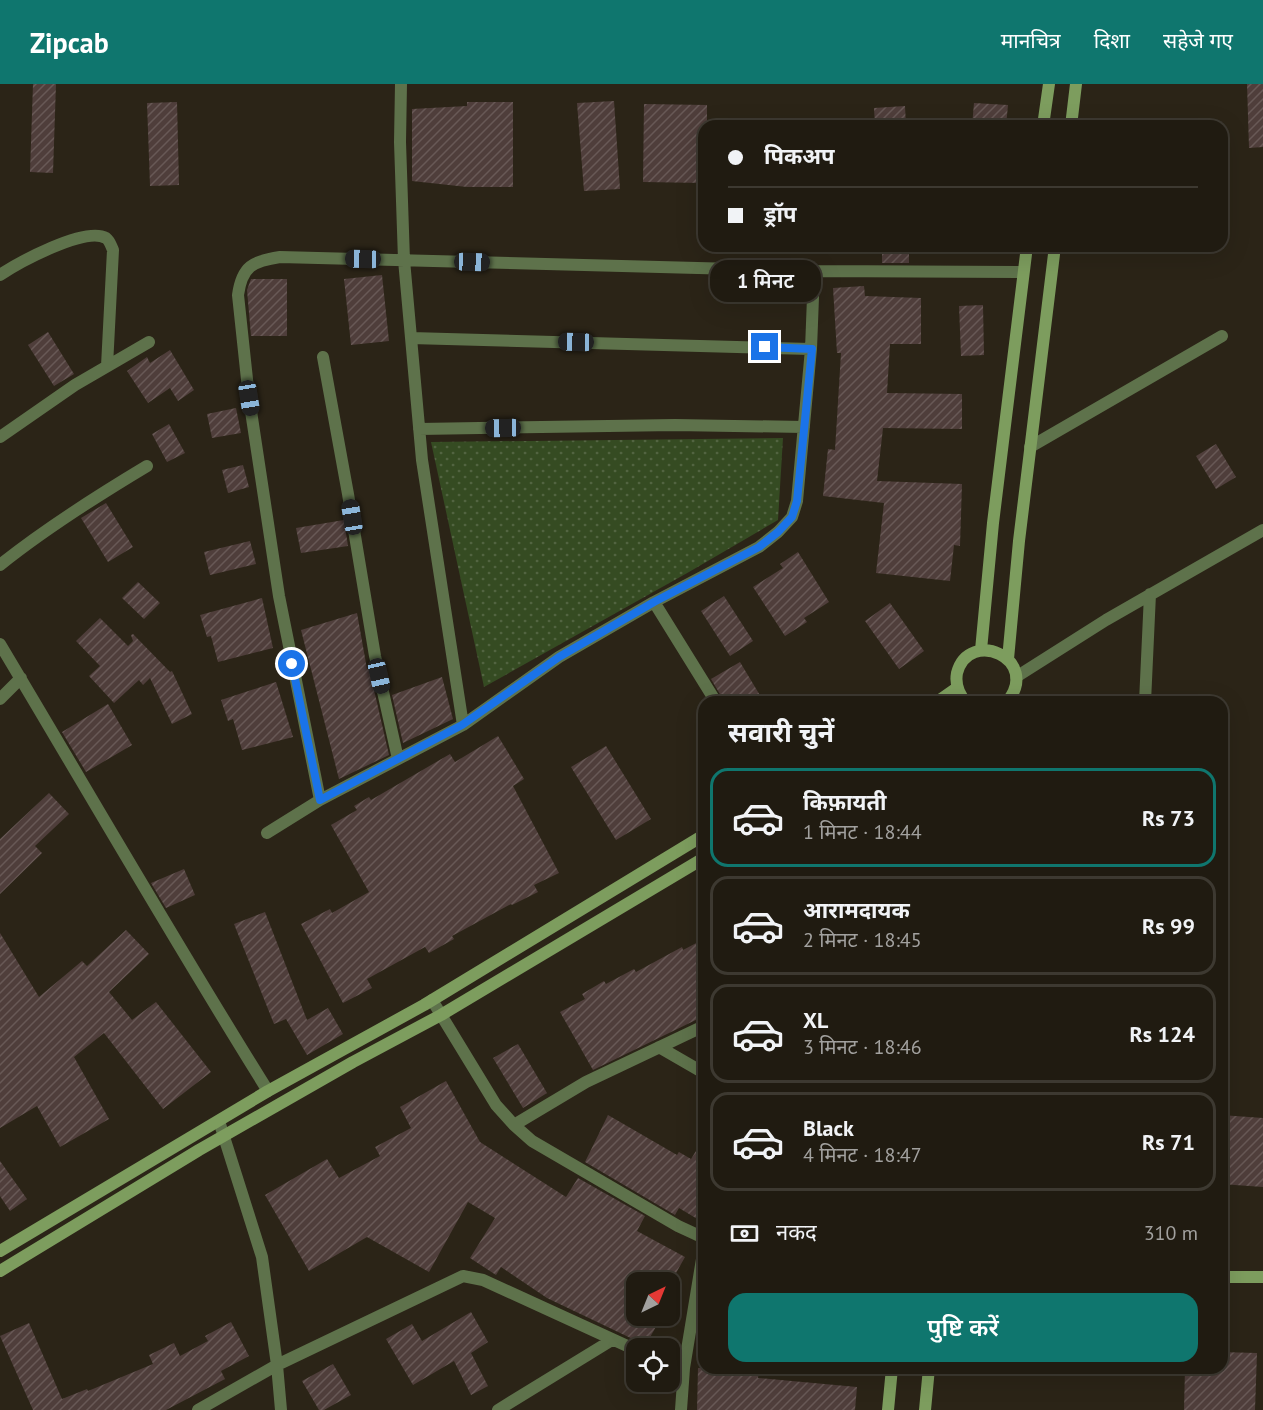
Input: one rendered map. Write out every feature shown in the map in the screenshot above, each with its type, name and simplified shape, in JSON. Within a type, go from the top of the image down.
[{"type":"street","points":[[401,84],[404,260],[419,429],[423,471],[462,725]]},
{"type":"street","points":[[1044,120],[1049,84]]},
{"type":"street","points":[[1072,120],[1076,84]]},
{"type":"street","points":[[1,273],[39,252],[73,240],[87,237],[106,239],[113,250],[107,366]]},
{"type":"street","points":[[981,650],[993,523],[1026,252]]},
{"type":"street","points":[[1008,659],[1030,447],[1054,252]]},
{"type":"street","points":[[320,800],[279,596],[249,398],[239,315],[240,280],[248,268],[260,260],[270,258],[814,271],[1023,272]]},
{"type":"street","points":[[267,832],[320,800],[462,725],[559,657],[654,602],[759,547],[778,532],[792,517],[797,501],[812,349],[814,271]]},
{"type":"street","points":[[1030,447],[1222,336]]},
{"type":"street","points":[[411,338],[812,349]]},
{"type":"street","points":[[0,437],[75,385],[149,342]]},
{"type":"street","points":[[323,357],[375,656],[398,759]]},
{"type":"street","points":[[419,429],[675,425],[804,427]]},
{"type":"street","points":[[0,565],[102,493],[147,466]]},
{"type":"street","points":[[1016,677],[1055,650],[1263,530]]},
{"type":"street","points":[[1145,696],[1150,594]]},
{"type":"street","points":[[654,602],[712,696]]},
{"type":"street","points":[[0,644],[179,948],[268,1091]]},
{"type":"street","points":[[962,696],[957,688],[958,668],[971,654],[981,650],[1000,653],[1008,659],[1016,677],[1016,686],[1010,696]]},
{"type":"street","points":[[0,699],[21,678]]},
{"type":"street","points":[[946,696],[957,688]]},
{"type":"street","points":[[0,1251],[268,1091],[432,1000],[698,839]]},
{"type":"street","points":[[0,1271],[353,1062],[441,1015],[698,862]]},
{"type":"street","points":[[432,1000],[496,1106],[532,1141],[678,1226],[698,1235]]},
{"type":"street","points":[[514,1125],[586,1082],[698,1029]]},
{"type":"street","points":[[659,1047],[698,1070]]},
{"type":"street","points":[[219,1121],[262,1257],[281,1410]]},
{"type":"street","points":[[198,1410],[277,1365],[463,1276],[483,1280],[626,1346]]},
{"type":"street","points":[[1228,1277],[1263,1277]]},
{"type":"street","points":[[681,1410],[684,1368],[698,1283]]},
{"type":"street","points":[[498,1410],[612,1340]]},
{"type":"street","points":[[680,1367],[684,1368]]},
{"type":"street","points":[[888,1410],[891,1374]]},
{"type":"street","points":[[925,1410],[928,1374]]},
{"type":"green space","points":[[783,438],[778,520],[484,687],[431,442]]},
{"type":"building","points":[[33,84],[56,84],[53,173],[30,172]]},
{"type":"building","points":[[1247,84],[1263,84],[1263,147],[1249,148]]},
{"type":"building","points":[[614,101],[620,189],[584,191],[577,103]]},
{"type":"building","points":[[177,102],[179,185],[150,186],[147,103]]},
{"type":"building","points":[[467,102],[513,102],[513,187],[467,187],[412,181],[412,109],[467,106]]},
{"type":"building","points":[[974,103],[1008,105],[1007,120],[973,120]]},
{"type":"building","points":[[644,104],[707,105],[707,120],[698,120],[698,183],[643,182]]},
{"type":"building","points":[[905,106],[906,120],[875,120],[874,108]]},
{"type":"building","points":[[882,252],[909,252],[909,263],[882,263]]},
{"type":"building","points":[[382,275],[389,341],[351,345],[344,279]]},
{"type":"building","points":[[251,279],[287,279],[287,336],[251,336],[247,290]]},
{"type":"building","points":[[864,286],[865,296],[921,298],[921,344],[890,344],[887,393],[962,394],[962,429],[883,428],[877,481],[962,484],[960,546],[954,545],[950,581],[876,573],[884,503],[823,496],[828,449],[835,450],[841,353],[837,353],[833,288]]},
{"type":"building","points":[[983,305],[984,355],[961,356],[959,306]]},
{"type":"building","points":[[48,332],[74,374],[54,386],[28,345]]},
{"type":"building","points":[[170,350],[194,390],[178,401],[170,388],[148,403],[127,371],[147,357],[150,363]]},
{"type":"building","points":[[236,408],[241,433],[212,438],[207,414]]},
{"type":"building","points":[[169,424],[185,453],[167,462],[152,434]]},
{"type":"building","points":[[1216,444],[1236,477],[1216,489],[1196,456]]},
{"type":"building","points":[[243,465],[249,487],[228,493],[222,470]]},
{"type":"building","points":[[106,503],[133,547],[108,562],[81,518]]},
{"type":"building","points":[[344,520],[348,546],[301,553],[296,528]]},
{"type":"building","points":[[250,541],[256,564],[210,575],[204,552]]},
{"type":"building","points":[[798,552],[829,602],[804,618],[807,622],[785,636],[753,587],[783,568],[780,564]]},
{"type":"building","points":[[138,582],[160,603],[144,619],[122,598]]},
{"type":"building","points":[[724,596],[753,641],[730,656],[701,611]]},
{"type":"building","points":[[262,598],[273,648],[218,662],[211,636],[207,637],[200,615]]},
{"type":"building","points":[[890,603],[924,651],[899,669],[865,621]]},
{"type":"building","points":[[357,613],[367,669],[369,668],[389,755],[339,779],[301,630]]},
{"type":"building","points":[[100,618],[128,646],[133,641],[131,635],[133,634],[170,672],[172,671],[192,714],[172,724],[150,678],[143,685],[139,680],[114,703],[89,676],[100,666],[76,641]]},
{"type":"building","points":[[740,662],[760,696],[721,696],[711,679]]},
{"type":"building","points":[[442,677],[453,719],[403,743],[392,695]]},
{"type":"building","points":[[276,682],[293,737],[242,750],[233,719],[228,721],[221,700]]},
{"type":"building","points":[[108,704],[132,745],[86,772],[62,732]]},
{"type":"building","points":[[498,736],[524,779],[513,786],[559,873],[534,885],[538,892],[452,936],[454,939],[429,953],[425,947],[367,979],[372,988],[343,1003],[301,924],[330,909],[332,913],[369,892],[331,825],[357,810],[354,806],[369,797],[371,800],[450,754],[455,762]]},
{"type":"building","points":[[606,746],[651,819],[616,840],[571,767]]},
{"type":"building","points":[[49,793],[69,814],[35,846],[42,853],[0,894],[0,839]]},
{"type":"building","points":[[184,869],[195,895],[166,908],[151,883]]},
{"type":"building","points":[[265,912],[307,1020],[328,1008],[343,1034],[307,1055],[286,1019],[274,1024],[234,924]]},
{"type":"building","points":[[126,930],[149,954],[109,992],[132,1020],[156,1002],[211,1072],[163,1109],[104,1033],[74,1057],[109,1119],[60,1147],[37,1106],[0,1128],[0,933],[39,997],[82,961],[87,966]]},
{"type":"building","points":[[698,942],[698,1019],[593,1070],[560,1012],[585,999],[582,994],[604,981],[606,984],[634,969],[636,972],[682,947],[683,950]]},
{"type":"building","points":[[518,1044],[547,1093],[523,1108],[493,1058]]},
{"type":"building","points":[[446,1081],[480,1142],[566,1197],[578,1178],[645,1216],[637,1231],[685,1257],[677,1272],[626,1272],[626,1326],[656,1326],[650,1338],[631,1338],[547,1298],[501,1267],[496,1275],[470,1258],[495,1218],[468,1202],[429,1272],[367,1237],[309,1271],[265,1195],[327,1159],[339,1178],[380,1156],[375,1147],[411,1128],[400,1107]]},
{"type":"building","points":[[608,1115],[677,1155],[679,1152],[691,1159],[698,1148],[698,1219],[679,1208],[675,1215],[585,1162]]},
{"type":"building","points":[[1228,1116],[1263,1118],[1263,1187],[1228,1184]]},
{"type":"building","points":[[0,1161],[27,1199],[10,1211],[0,1196]]},
{"type":"building","points":[[471,1312],[488,1342],[471,1353],[488,1386],[471,1395],[454,1361],[413,1385],[386,1339],[412,1324],[422,1341]]},
{"type":"building","points":[[231,1322],[249,1356],[221,1371],[225,1379],[166,1410],[33,1410],[0,1336],[29,1323],[62,1399],[87,1389],[88,1391],[153,1364],[149,1355],[174,1343],[180,1356],[208,1341],[205,1336]]},
{"type":"building","points":[[1228,1352],[1257,1353],[1255,1410],[1184,1410],[1185,1374],[1228,1374]]},
{"type":"building","points":[[333,1364],[351,1395],[324,1410],[319,1410],[302,1381]]},
{"type":"building","points":[[698,1368],[698,1374],[758,1374],[758,1378],[857,1387],[855,1410],[697,1410]]},
{"type":"route","points":[[292,664],[320,800],[462,725],[559,657],[654,602],[759,547],[792,517],[797,501],[812,349],[765,347]]}]
